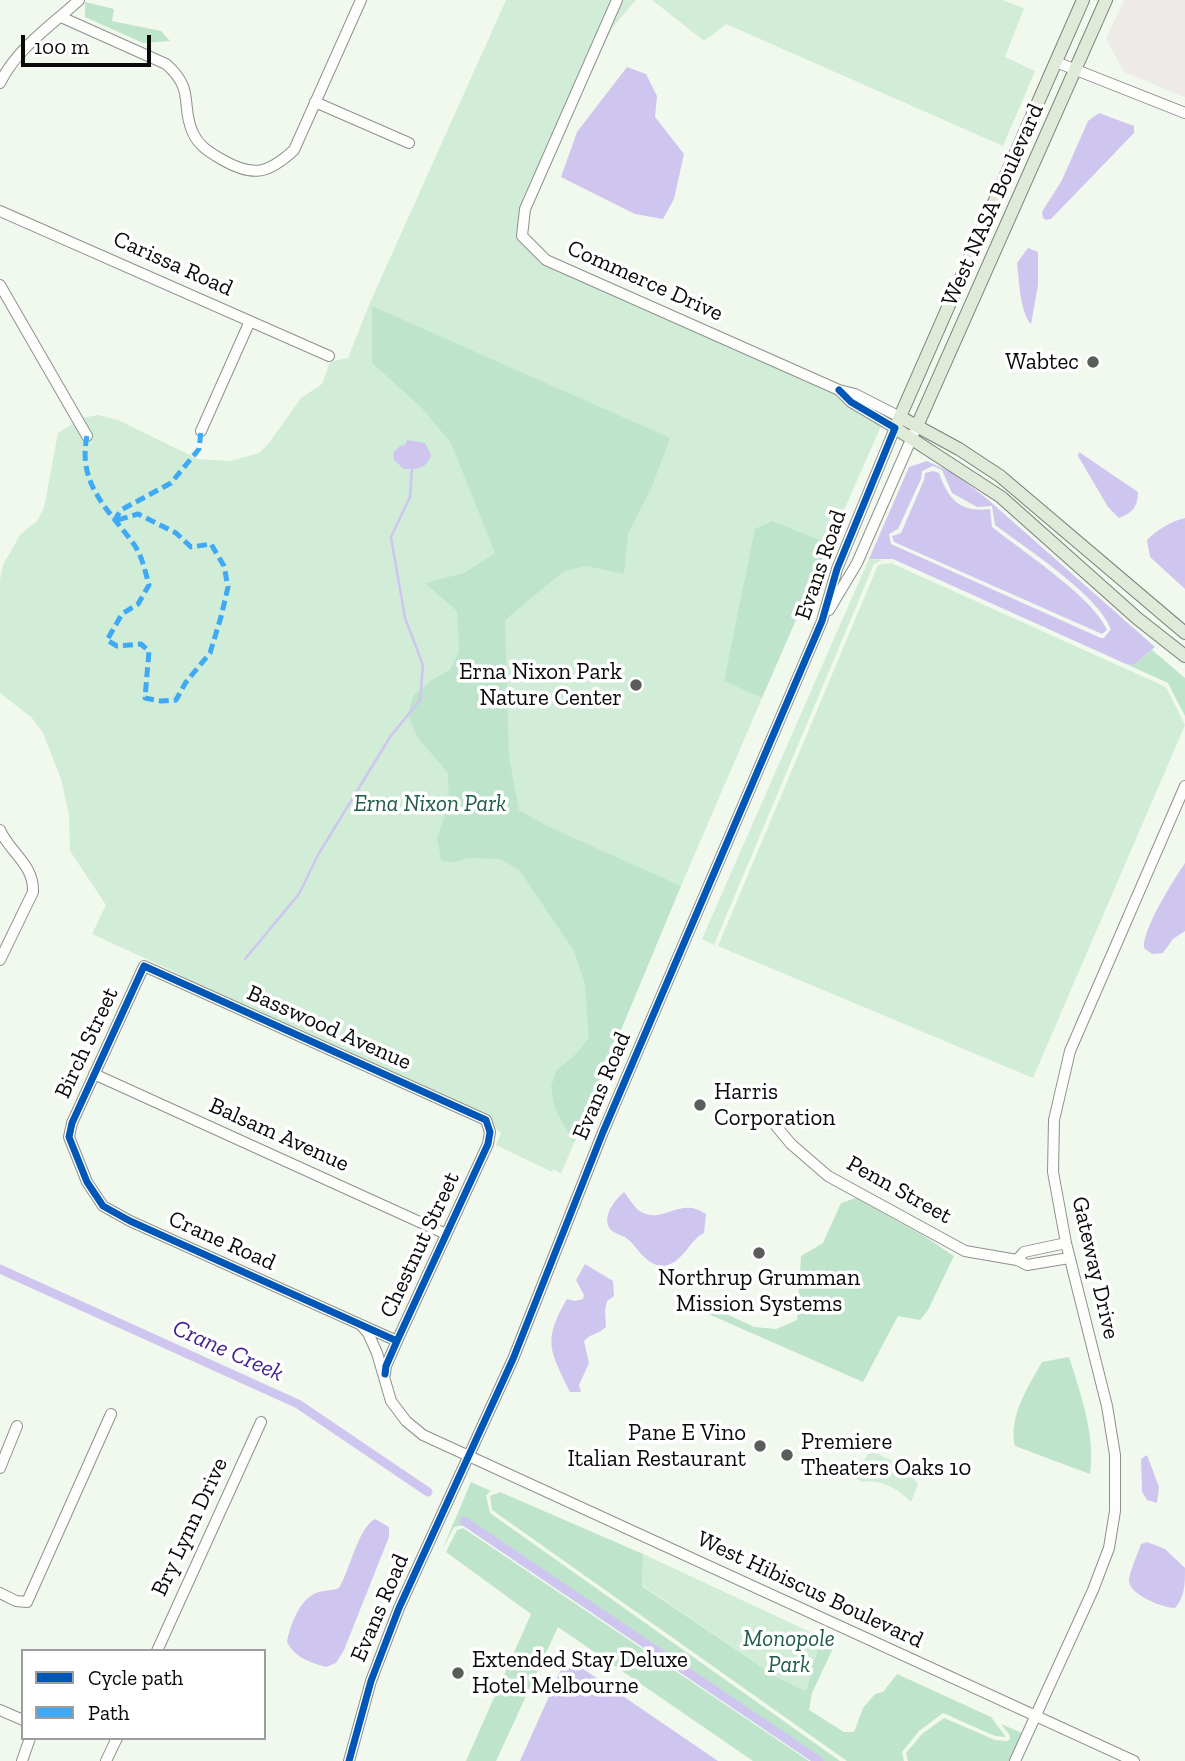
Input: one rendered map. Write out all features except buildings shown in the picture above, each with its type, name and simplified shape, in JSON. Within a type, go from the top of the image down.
[{"type":"main road","name":"West NASA Boulevard","points":[[897,423],[1083,0]]},
{"type":"main road","name":"West NASA Boulevard","points":[[917,426],[1106,0]]},
{"type":"main road","points":[[897,423],[917,426],[959,449],[1014,486],[1185,633]]},
{"type":"main road","points":[[897,423],[912,439],[1001,498],[1138,619],[1185,656]]},
{"type":"street","points":[[0,83],[9,65],[21,52],[79,0]]},
{"type":"street","points":[[61,17],[166,64],[179,75],[192,131],[201,146],[240,170],[261,171],[279,164],[294,150],[361,0]]},
{"type":"street","name":"Commerce Drive","points":[[617,0],[525,209],[522,236],[545,260],[839,390],[855,394],[897,423]]},
{"type":"street","points":[[1056,62],[1185,113]]},
{"type":"street","points":[[315,102],[409,143]]},
{"type":"street","name":"Carissa Road","points":[[0,211],[330,356]]},
{"type":"street","points":[[0,285],[87,436]]},
{"type":"street","points":[[201,431],[250,321]]},
{"type":"street","name":"Evans Road","points":[[349,1761],[362,1709],[390,1632],[516,1350],[603,1132],[822,621],[837,569],[897,423]]},
{"type":"street","name":"Evans Road","points":[[822,621],[858,563],[917,426]]},
{"type":"street","name":"Gateway Drive","points":[[1015,1761],[1110,1548],[1115,1511],[1115,1455],[1107,1406],[1069,1258],[1053,1172],[1054,1121],[1070,1051],[1185,786]]},
{"type":"street","points":[[0,830],[3,838],[24,862],[33,881],[33,892],[0,960]]},
{"type":"street","name":"Birch Street","points":[[69,1137],[72,1123],[144,966]]},
{"type":"street","name":"Basswood Avenue","points":[[144,966],[486,1120],[490,1132]]},
{"type":"street","name":"Balsam Avenue","points":[[94,1074],[446,1234]]},
{"type":"street","name":"Penn Street","points":[[776,1126],[791,1144],[828,1175],[965,1251],[1017,1260],[1027,1265],[1069,1258]]},
{"type":"street","name":"Chestnut Street","points":[[385,1374],[397,1341],[488,1144],[490,1132]]},
{"type":"street","name":"Crane Road","points":[[69,1137],[87,1182],[103,1206],[130,1221],[397,1341]]},
{"type":"street","points":[[1017,1260],[1024,1252],[1066,1243]]},
{"type":"street","points":[[360,1324],[368,1333],[385,1374],[391,1401],[406,1421],[423,1434],[469,1455]]},
{"type":"street","points":[[0,1593],[16,1601],[27,1602],[111,1414]]},
{"type":"street","name":"Bry Lynn Drive","points":[[158,1649],[261,1422]]},
{"type":"street","points":[[0,1468],[17,1426]]},
{"type":"street","name":"West Hibiscus Boulevard","points":[[469,1455],[1134,1761]]},
{"type":"street","points":[[0,1710],[21,1719]]},
{"type":"street","points":[[22,1761],[29,1740]]},
{"type":"street","points":[[106,1761],[116,1740]]},
{"type":"shaded area","points":[[1124,0],[1185,0],[1185,97],[1124,72],[1106,39]]},
{"type":"shaded area","points":[[627,67],[646,74],[657,96],[655,117],[684,154],[674,199],[663,219],[635,214],[561,177],[577,132]]},
{"type":"shaded area","points":[[1099,113],[1134,126],[1134,133],[1051,219],[1046,220],[1042,212],[1062,180],[1088,121]]},
{"type":"shaded area","points":[[1028,248],[1038,252],[1038,285],[1031,324],[1022,304],[1017,263]]},
{"type":"shaded area","points":[[407,440],[425,443],[431,455],[424,466],[404,469],[394,460],[393,453],[405,445]]},
{"type":"shaded area","points":[[1079,452],[1138,492],[1136,505],[1128,514],[1119,518],[1108,507],[1078,456]]},
{"type":"shaded area","points":[[927,461],[953,473],[985,497],[1155,647],[1134,665],[1126,664],[893,559],[869,559],[909,467]],"holes":[[[933,466],[942,470],[952,493],[977,507],[992,506],[995,525],[1060,573],[1091,601],[1111,629],[1104,638],[891,544],[889,534],[898,529],[921,479],[922,471]]]},
{"type":"shaded area","points":[[925,473],[939,473],[951,497],[963,506],[990,509],[992,527],[1072,589],[1099,617],[1107,630],[1102,634],[894,542],[892,536],[901,533]]},
{"type":"shaded area","points":[[1185,518],[1185,589],[1150,557],[1147,540],[1164,526]]},
{"type":"shaded area","points":[[1185,863],[1185,931],[1173,939],[1163,953],[1152,954],[1144,948],[1148,929]]},
{"type":"shaded area","points":[[624,1192],[638,1210],[647,1214],[664,1214],[687,1208],[706,1214],[704,1233],[676,1261],[663,1266],[653,1263],[628,1239],[612,1231],[608,1225],[609,1211]]},
{"type":"shaded area","points":[[585,1264],[613,1281],[614,1296],[607,1301],[606,1327],[584,1341],[589,1363],[579,1385],[581,1392],[570,1392],[554,1356],[552,1336],[554,1325],[567,1299],[583,1299],[584,1295],[576,1280]]},
{"type":"shaded area","points":[[1147,1455],[1159,1487],[1157,1503],[1147,1500],[1142,1492],[1141,1459]]},
{"type":"shaded area","points":[[375,1519],[389,1527],[389,1537],[344,1650],[336,1663],[326,1667],[304,1659],[294,1652],[287,1642],[296,1614],[310,1596],[339,1588],[359,1540]]},
{"type":"shaded area","points":[[1147,1542],[1165,1549],[1185,1568],[1183,1595],[1175,1608],[1148,1600],[1131,1586],[1129,1577],[1134,1563],[1141,1544]]},
{"type":"shaded area","points":[[573,1662],[718,1761],[520,1761],[563,1665]]},
{"type":"green space","name":"Erna Nixon Park","points":[[506,0],[613,0],[521,207],[519,240],[544,265],[833,393],[843,402],[882,424],[829,544],[821,541],[753,694],[762,698],[681,886],[672,882],[568,1132],[574,1143],[561,1174],[496,1145],[501,1133],[495,1128],[92,934],[106,905],[70,851],[69,815],[61,779],[43,733],[32,718],[0,693],[0,580],[3,565],[20,535],[37,521],[44,508],[58,433],[74,423],[86,443],[93,437],[82,418],[98,415],[118,420],[198,459],[231,461],[259,453],[301,398],[322,384],[330,362],[348,358],[369,305]]},
{"type":"green space","points":[[622,0],[636,0],[612,28],[585,84]]},
{"type":"green space","points":[[652,0],[1002,0],[1024,8],[1005,57],[1035,71],[1003,146],[726,24],[704,41]]},
{"type":"green space","points":[[85,2],[114,9],[112,21],[161,31],[170,41],[143,43],[85,17]]},
{"type":"green space","points":[[372,306],[670,438],[651,489],[628,534],[624,574],[587,566],[564,571],[505,620],[509,757],[519,810],[547,826],[681,886],[574,1143],[555,1109],[551,1087],[556,1071],[576,1054],[589,1038],[585,984],[574,951],[520,871],[501,859],[468,858],[452,863],[441,860],[437,838],[449,804],[448,773],[418,738],[408,716],[413,696],[432,680],[450,670],[459,651],[457,611],[425,583],[464,573],[495,553],[451,443],[421,407],[372,363]]},
{"type":"green space","points":[[772,521],[829,544],[762,698],[724,681],[755,529]]},
{"type":"green space","points":[[869,559],[882,560],[874,564],[714,945],[702,939]]},
{"type":"green space","points":[[891,563],[1166,687],[1185,725],[1033,1078],[718,946],[878,565]]},
{"type":"green space","points":[[1152,650],[1185,678],[1185,716],[1168,683],[1126,664],[1134,665]]},
{"type":"green space","points":[[856,1198],[954,1256],[928,1310],[920,1320],[898,1316],[863,1382],[706,1313],[720,1311],[754,1327],[776,1329],[797,1320],[801,1256],[823,1243],[841,1203]]},
{"type":"green space","points":[[1069,1357],[1089,1430],[1090,1474],[1015,1446],[1014,1424],[1017,1413],[1042,1362]]},
{"type":"green space","points":[[873,1452],[891,1460],[897,1471],[915,1479],[918,1485],[911,1502],[888,1486],[856,1479],[867,1455]]},
{"type":"green space","points":[[471,1482],[491,1491],[486,1495],[490,1513],[840,1761],[816,1761],[465,1525],[454,1527],[442,1550]]},
{"type":"green space","points":[[500,1492],[643,1554],[642,1586],[775,1676],[806,1691],[821,1637],[835,1644],[812,1693],[809,1710],[844,1732],[854,1732],[863,1708],[875,1694],[883,1692],[897,1674],[991,1717],[1006,1737],[995,1736],[943,1713],[919,1731],[902,1752],[904,1761],[847,1761],[492,1510],[490,1496]]},
{"type":"green space","points":[[463,1528],[809,1761],[753,1761],[558,1627],[496,1761],[466,1761],[531,1614],[446,1552],[457,1530]]},
{"type":"green space","name":"Monopole Park","points":[[643,1554],[821,1637],[806,1691],[775,1676],[642,1585]]},
{"type":"green space","points":[[944,1718],[995,1740],[1010,1739],[1001,1724],[1022,1733],[1010,1761],[908,1761],[906,1753],[922,1734]]},
{"type":"waterway","points":[[245,959],[299,894],[318,855],[390,737],[420,700],[423,665],[405,618],[391,537],[410,497],[412,469]]},
{"type":"waterway","name":"Crane Creek","points":[[0,1269],[298,1404],[428,1492]]},
{"type":"waterway","name":"Crane Creek","points":[[464,1521],[819,1761]]},
{"type":"marked path","points":[[114,521],[121,510],[171,483],[199,449],[201,431]]},
{"type":"marked path","points":[[87,436],[86,468],[91,482],[105,507],[114,519],[123,531],[133,543],[136,548],[149,585],[138,604],[122,614],[107,640],[117,646],[141,644],[149,651],[145,698],[176,700],[186,682],[210,653],[228,587],[224,566],[211,544],[191,547],[176,533],[138,514],[114,521]]},
{"type":"cycle path","points":[[349,1761],[371,1681],[399,1608],[513,1359],[603,1132],[822,621],[837,569],[895,428],[851,402],[839,390]]},
{"type":"cycle path","points":[[385,1374],[397,1341],[488,1144],[490,1132],[486,1120],[144,966],[72,1123],[69,1137],[87,1182],[103,1206],[130,1221],[397,1341]]},
{"type":"place","name":"Wabtec","points":[[1093,362]]},
{"type":"place","name":"Erna Nixon Park Nature Center","points":[[636,685]]},
{"type":"place","name":"Harris Corporation","points":[[700,1105]]},
{"type":"place","name":"Northrup Grumman Mission Systems","points":[[759,1253]]},
{"type":"place","name":"Pane E Vino Italian Restaurant","points":[[760,1446]]},
{"type":"place","name":"Premiere Theaters Oaks 10","points":[[787,1455]]},
{"type":"place","name":"Extended Stay Deluxe Hotel Melbourne","points":[[458,1673]]}]
